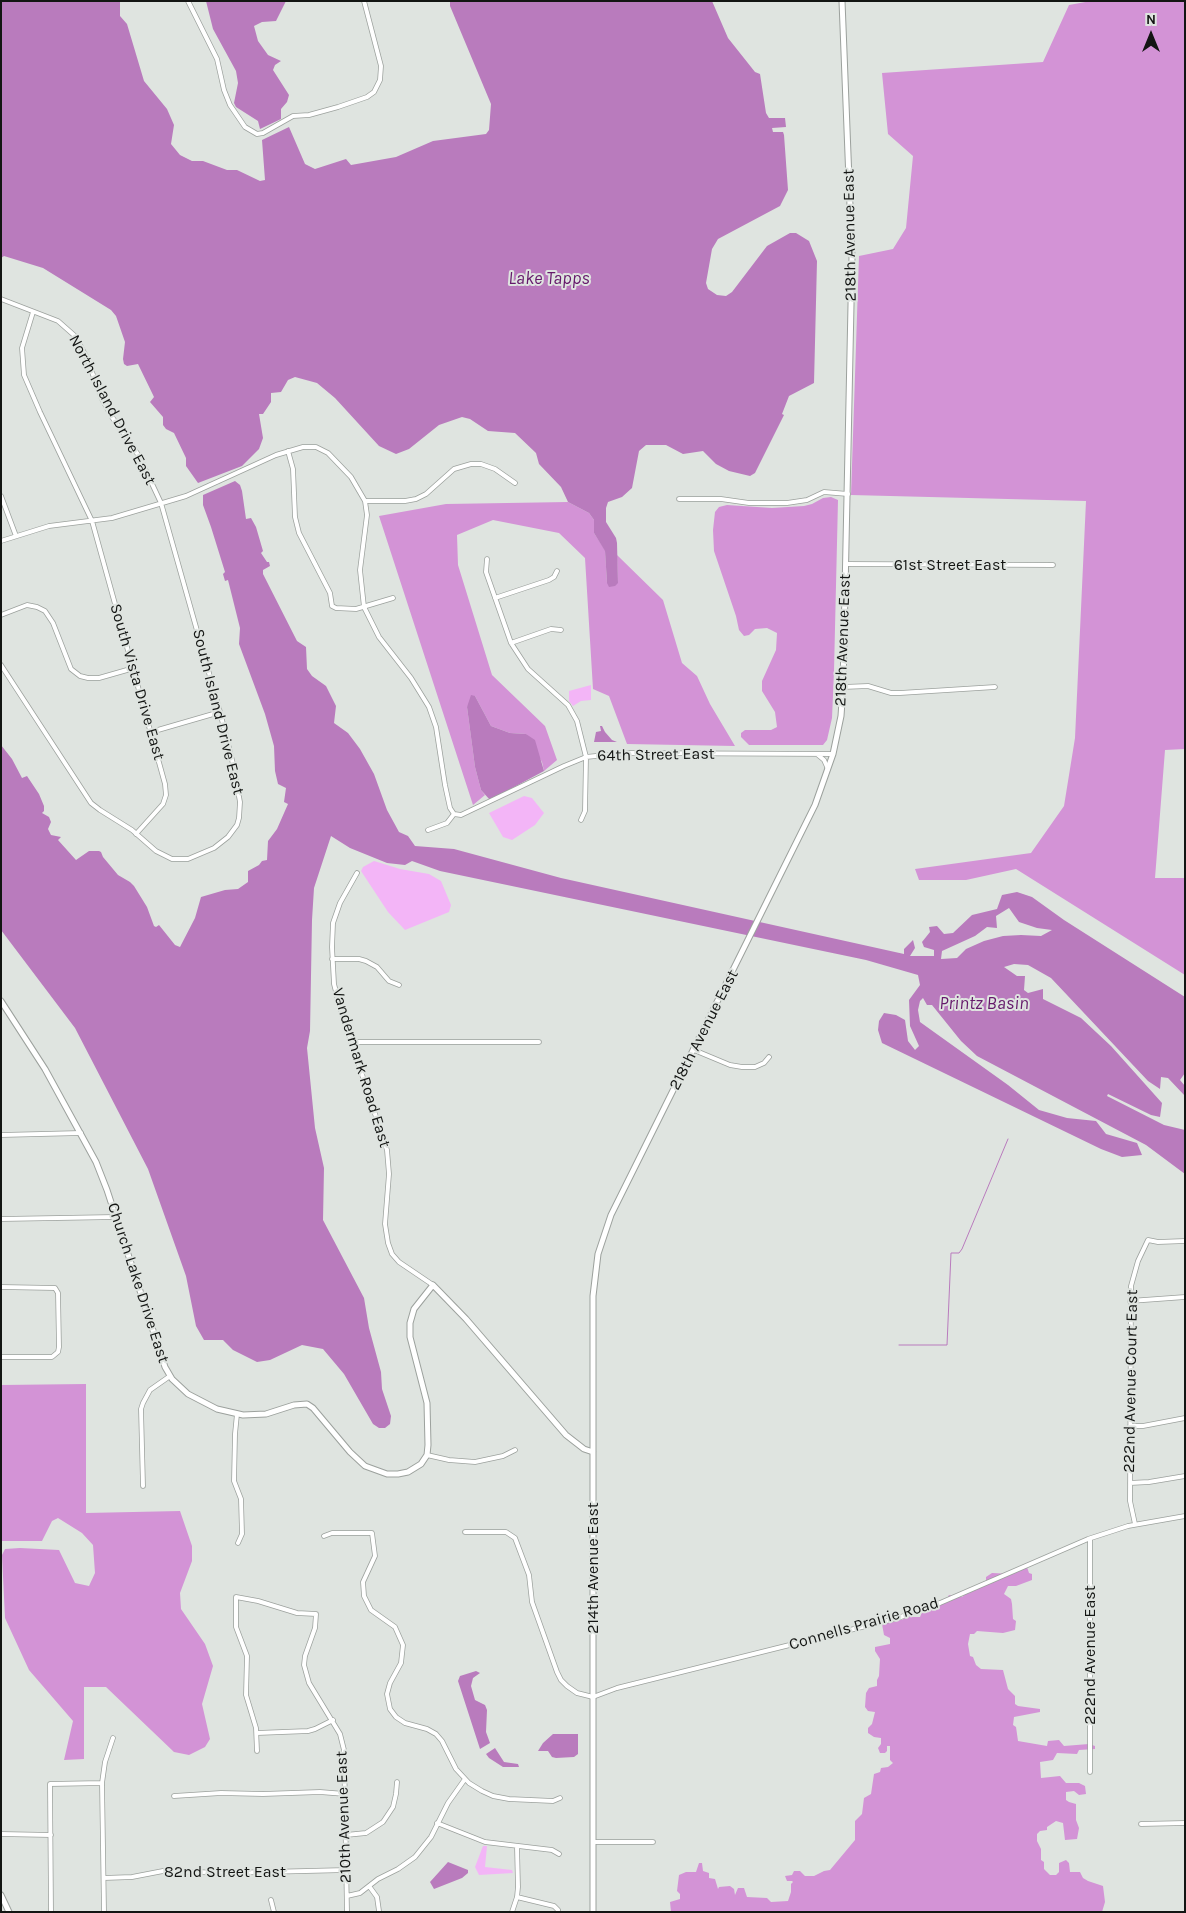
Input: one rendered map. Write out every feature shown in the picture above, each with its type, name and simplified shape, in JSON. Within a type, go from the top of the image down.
[{"type":"street","points":[[188,1],[217,59],[224,90],[230,105],[245,127],[257,134],[263,133],[293,116],[309,115],[338,108],[367,97],[376,90],[380,80],[380,66],[364,1]]},
{"type":"street","name":"218th Avenue East","points":[[607,1226],[815,805],[833,754],[839,730],[843,687],[852,256],[842,1]]},
{"type":"street","name":"North Island Drive East","points":[[1,299],[58,321],[75,336],[86,356],[102,399],[139,456],[161,504]]},
{"type":"street","name":"South Vista Drive East","points":[[33,312],[22,348],[24,375],[92,521],[166,784],[166,795],[158,812],[136,834]]},
{"type":"street","points":[[1,541],[49,526],[112,518],[161,504],[192,494],[288,451],[310,446],[324,450],[351,477],[365,501],[367,515],[360,570],[364,607],[379,637],[412,680],[429,707],[436,726],[450,808],[454,814]]},
{"type":"street","points":[[288,451],[293,469],[295,518],[300,533],[330,593],[332,606],[348,609],[364,607],[393,598]]},
{"type":"street","points":[[365,501],[405,501],[416,499],[426,494],[454,469],[471,464],[481,464],[496,469],[515,483]]},
{"type":"street","points":[[678,499],[721,499],[749,503],[787,503],[807,500],[824,492],[848,494]]},
{"type":"street","points":[[1,496],[16,536]]},
{"type":"street","name":"South Island Drive East","points":[[1,665],[91,803],[100,810],[136,834],[160,854],[172,859],[183,860],[200,855],[214,848],[228,837],[237,825],[240,810],[239,791],[220,712],[161,504]]},
{"type":"street","points":[[487,559],[486,572],[511,643],[528,669],[561,698],[573,712],[583,741],[586,757],[586,811],[581,820]]},
{"type":"street","name":"61st Street East","points":[[846,564],[1053,565]]},
{"type":"street","points":[[496,598],[549,580],[554,577],[557,571]]},
{"type":"street","points":[[1,615],[27,605],[45,611],[53,623],[71,669],[80,676],[99,678],[134,668]]},
{"type":"street","points":[[511,643],[552,629],[560,630]]},
{"type":"street","points":[[843,687],[868,686],[891,693],[995,687]]},
{"type":"street","points":[[151,732],[220,712]]},
{"type":"street","name":"64th Street East","points":[[428,830],[447,823],[454,814],[461,815],[466,813],[586,757],[626,753],[833,754]]},
{"type":"street","points":[[813,754],[824,760],[828,769]]},
{"type":"street","name":"Vandermark Road East","points":[[357,873],[340,903],[333,923],[332,959],[338,1000],[388,1150],[389,1175],[386,1224],[388,1243],[392,1254],[399,1262],[433,1286],[466,1319],[566,1435],[584,1449],[593,1452]]},
{"type":"street","points":[[332,959],[359,959],[366,961],[376,967],[390,982],[399,986]]},
{"type":"street","name":"Church Lake Drive East","points":[[1,1001],[45,1069],[96,1162],[166,1367],[178,1386],[198,1400],[217,1409],[237,1414],[260,1415],[294,1405],[307,1404],[320,1415],[357,1460],[369,1468],[387,1474],[398,1474],[413,1470],[421,1464],[427,1455]]},
{"type":"street","points":[[351,1042],[539,1042]]},
{"type":"street","points":[[694,1050],[730,1065],[742,1067],[755,1067],[764,1063],[769,1057]]},
{"type":"street","points":[[1,1135],[81,1133]]},
{"type":"street","points":[[1,1219],[115,1217]]},
{"type":"street","name":"214th Avenue East","points":[[593,1912],[593,1289],[598,1254],[607,1226]]},
{"type":"street","name":"222nd Avenue Court East","points":[[1134,1524],[1130,1483],[1130,1301],[1134,1274],[1148,1240],[1158,1242],[1185,1241]]},
{"type":"street","points":[[433,1286],[414,1309],[409,1328],[428,1412],[427,1455],[449,1460],[475,1462],[503,1456],[515,1450]]},
{"type":"street","points":[[1,1287],[55,1288],[58,1292],[59,1347],[56,1354],[52,1357],[1,1357]]},
{"type":"street","points":[[1130,1301],[1185,1297]]},
{"type":"street","points":[[143,1486],[143,1403],[150,1390],[170,1376]]},
{"type":"street","points":[[237,1414],[234,1434],[234,1481],[241,1498],[242,1534],[238,1543]]},
{"type":"street","points":[[1130,1426],[1143,1426],[1185,1418]]},
{"type":"street","points":[[1130,1483],[1185,1476]]},
{"type":"street","name":"Connells Prairie Road","points":[[593,1697],[617,1688],[871,1625],[921,1610],[1090,1539],[1134,1524],[1185,1516]]},
{"type":"street","points":[[465,1532],[506,1532],[515,1538],[529,1574],[532,1602],[557,1672],[567,1686],[582,1695],[593,1697]]},
{"type":"street","points":[[324,1536],[332,1533],[372,1533],[374,1556],[364,1582],[364,1596],[372,1610],[395,1627],[403,1645],[401,1663],[388,1688],[390,1709],[401,1721],[427,1729],[436,1734],[464,1779],[482,1791],[502,1798],[553,1802],[560,1798]]},
{"type":"street","name":"222nd Avenue East","points":[[1090,1539],[1090,1772]]},
{"type":"street","name":"210th Avenue East","points":[[257,1733],[246,1695],[248,1663],[236,1627],[236,1597],[258,1600],[297,1613],[316,1614],[315,1628],[305,1656],[305,1670],[309,1683],[340,1734],[344,1750],[347,1912]]},
{"type":"street","points":[[257,1751],[257,1733],[308,1731],[332,1720]]},
{"type":"street","points":[[104,1912],[102,1783],[104,1762],[113,1738]]},
{"type":"street","points":[[346,1896],[360,1893],[378,1879],[398,1869],[415,1857],[431,1836],[448,1803],[464,1779]]},
{"type":"street","points":[[346,1835],[366,1833],[383,1822],[393,1807],[397,1782]]},
{"type":"street","points":[[51,1912],[50,1784],[102,1783]]},
{"type":"street","points":[[174,1796],[222,1793],[334,1792],[345,1794]]},
{"type":"street","points":[[437,1823],[485,1842],[552,1850],[559,1854]]},
{"type":"street","points":[[1141,1824],[1185,1823]]},
{"type":"street","points":[[1,1834],[51,1835]]},
{"type":"street","points":[[593,1842],[653,1842]]},
{"type":"street","points":[[512,1912],[517,1897],[516,1847]]},
{"type":"street","name":"82nd Street East","points":[[104,1878],[132,1877],[163,1872],[226,1873],[346,1870]]},
{"type":"street","points":[[369,1886],[376,1897],[378,1911]]},
{"type":"street","points":[[1,1895],[9,1912]]},
{"type":"street","points":[[517,1897],[554,1906],[558,1910]]},
{"type":"street","points":[[271,1900],[274,1912]]},
{"type":"shaded area","points":[[1091,1],[1185,1],[1185,749],[1165,750],[1155,878],[1185,878],[1185,975],[1016,869],[966,880],[919,880],[915,869],[1031,853],[1064,806],[1075,738],[1086,501],[851,495],[859,256],[893,249],[906,228],[913,156],[888,134],[882,73],[1043,62],[1069,5]]},
{"type":"shaded area","points":[[831,497],[838,500],[832,718],[827,740],[823,745],[749,745],[741,737],[741,733],[745,730],[771,730],[777,727],[775,712],[762,691],[762,681],[776,650],[777,633],[767,628],[755,629],[749,635],[744,636],[739,630],[714,551],[713,530],[715,512],[719,507],[727,505],[772,508],[804,506],[823,498]]},
{"type":"shaded area","points":[[568,502],[589,513],[594,520],[594,533],[605,550],[607,583],[618,583],[617,555],[663,600],[682,663],[697,676],[710,704],[735,746],[627,744],[609,696],[593,689],[585,558],[559,533],[493,520],[457,535],[458,565],[492,675],[545,726],[557,760],[544,771],[542,762],[526,734],[510,733],[491,726],[475,696],[467,707],[475,767],[481,790],[485,795],[473,805],[379,516],[446,504]]},
{"type":"shaded area","points":[[591,685],[591,700],[581,701],[573,706],[569,701],[569,691]]},
{"type":"shaded area","points":[[524,796],[532,798],[544,813],[535,825],[512,840],[503,837],[489,813]]},
{"type":"shaded area","points":[[374,861],[400,869],[429,874],[441,881],[451,905],[449,912],[405,930],[388,912],[361,871],[363,867]]},
{"type":"shaded area","points":[[86,1384],[86,1513],[180,1511],[192,1546],[192,1561],[180,1593],[181,1609],[205,1644],[213,1666],[202,1704],[210,1739],[205,1747],[189,1755],[174,1752],[106,1687],[84,1687],[84,1759],[64,1760],[73,1721],[29,1670],[5,1618],[2,1555],[5,1549],[59,1550],[75,1583],[89,1586],[95,1573],[93,1545],[82,1533],[58,1518],[52,1521],[42,1541],[1,1541],[1,1385]]},
{"type":"shaded area","points":[[1027,1567],[1029,1573],[1032,1574],[1032,1580],[1016,1586],[1008,1586],[1004,1594],[1011,1599],[1013,1619],[1016,1621],[1015,1630],[1003,1633],[977,1631],[974,1634],[970,1634],[968,1644],[970,1656],[973,1657],[976,1665],[981,1669],[1003,1670],[1008,1689],[1015,1696],[1015,1704],[1040,1709],[1040,1712],[1014,1717],[1013,1725],[1016,1727],[1018,1741],[1047,1746],[1048,1741],[1059,1740],[1064,1746],[1089,1744],[1095,1746],[1095,1749],[1079,1750],[1077,1754],[1057,1753],[1053,1760],[1040,1762],[1041,1778],[1060,1776],[1066,1783],[1079,1783],[1085,1786],[1086,1794],[1079,1795],[1074,1791],[1066,1792],[1066,1800],[1076,1804],[1076,1820],[1079,1828],[1077,1839],[1065,1840],[1063,1823],[1056,1821],[1047,1827],[1047,1830],[1040,1831],[1037,1834],[1037,1841],[1041,1849],[1041,1860],[1044,1862],[1044,1869],[1050,1875],[1056,1875],[1059,1872],[1059,1863],[1066,1860],[1069,1863],[1070,1872],[1080,1872],[1083,1878],[1103,1886],[1105,1902],[1102,1912],[671,1912],[670,1902],[680,1899],[680,1894],[677,1891],[679,1875],[686,1872],[696,1872],[699,1863],[702,1863],[703,1871],[709,1873],[709,1878],[715,1879],[718,1889],[719,1887],[730,1886],[734,1889],[735,1895],[738,1888],[744,1888],[747,1897],[767,1898],[771,1902],[788,1901],[793,1882],[787,1881],[785,1876],[792,1875],[794,1871],[800,1871],[805,1876],[814,1876],[830,1870],[855,1840],[855,1821],[862,1814],[864,1798],[871,1794],[874,1774],[880,1772],[881,1768],[888,1767],[893,1763],[890,1760],[890,1746],[887,1746],[885,1753],[880,1753],[878,1748],[881,1744],[881,1738],[874,1737],[868,1733],[868,1728],[872,1724],[875,1712],[868,1711],[865,1707],[866,1693],[869,1688],[877,1686],[879,1676],[880,1659],[875,1651],[875,1647],[890,1644],[890,1638],[884,1635],[882,1624],[893,1619],[902,1620],[906,1617],[920,1617],[922,1612],[929,1609],[933,1602],[945,1602],[949,1595],[962,1597],[967,1593],[968,1588],[986,1583],[986,1577],[992,1573],[1013,1574]]},
{"type":"shaded area","points":[[483,1846],[487,1846],[485,1867],[512,1870],[513,1873],[479,1875],[475,1867]]},
{"type":"water","name":"Lake Tapps","points":[[1,1],[120,1],[120,16],[127,24],[144,81],[167,109],[174,125],[171,144],[180,155],[192,161],[203,161],[227,170],[237,170],[260,181],[265,180],[262,140],[289,127],[305,164],[315,169],[346,159],[351,165],[396,157],[433,141],[486,134],[489,130],[491,104],[450,6],[450,1],[712,1],[728,38],[755,72],[760,74],[766,113],[769,118],[785,118],[786,127],[772,128],[773,132],[783,132],[784,135],[788,190],[780,206],[718,239],[712,249],[706,283],[708,289],[717,295],[726,296],[732,292],[767,246],[790,233],[796,233],[809,241],[817,261],[814,383],[789,396],[782,414],[784,415],[755,473],[750,476],[729,471],[716,464],[703,451],[683,454],[666,445],[646,445],[639,451],[632,488],[622,497],[608,502],[606,508],[606,522],[617,543],[618,583],[615,586],[609,587],[607,583],[605,551],[594,533],[594,520],[589,513],[568,502],[561,487],[539,464],[536,453],[515,433],[488,431],[470,419],[462,417],[439,425],[409,449],[396,454],[379,446],[335,398],[317,383],[295,377],[288,380],[281,392],[271,393],[271,402],[263,414],[259,414],[263,438],[259,449],[242,466],[198,483],[186,466],[186,458],[174,433],[166,429],[163,425],[163,417],[150,402],[154,397],[138,364],[127,366],[124,364],[125,342],[116,316],[111,310],[43,268],[4,256],[1,258]]},
{"type":"water","points":[[206,1],[286,1],[276,21],[262,22],[254,26],[258,41],[268,55],[281,61],[275,65],[273,70],[289,95],[287,102],[281,109],[281,119],[260,129],[258,121],[236,107],[234,103],[238,83],[236,71],[213,29]]},
{"type":"water","name":"Printz Basin","points":[[235,481],[240,485],[246,519],[251,518],[256,527],[263,551],[261,553],[269,562],[270,566],[263,570],[263,574],[297,641],[306,647],[307,669],[312,676],[326,686],[336,706],[334,723],[348,733],[360,749],[374,774],[387,810],[399,832],[408,836],[415,846],[454,849],[561,878],[904,954],[904,949],[913,940],[915,948],[910,956],[934,956],[934,950],[924,947],[922,942],[930,932],[929,927],[937,926],[944,934],[953,933],[972,915],[997,909],[1002,895],[1017,892],[1032,897],[1064,920],[1185,997],[1185,1073],[1180,1080],[1185,1086],[1185,1096],[1168,1078],[1161,1077],[1160,1089],[1148,1081],[1051,978],[1028,965],[1014,964],[1004,967],[1017,976],[1025,976],[1024,990],[1028,993],[1043,989],[1043,999],[1081,1018],[1111,1046],[1162,1103],[1160,1117],[1151,1115],[1108,1094],[1107,1096],[1164,1125],[1185,1130],[1185,1174],[1146,1145],[977,1056],[961,1041],[932,1005],[927,1005],[923,998],[920,1001],[918,1010],[920,1022],[1008,1085],[1039,1110],[1067,1118],[1096,1121],[1106,1134],[1137,1143],[1142,1155],[1122,1157],[1101,1149],[882,1043],[878,1030],[879,1021],[884,1013],[896,1015],[905,1020],[908,1041],[915,1050],[919,1046],[910,1026],[909,1000],[920,985],[918,975],[866,960],[440,871],[412,861],[405,865],[387,863],[350,848],[331,836],[314,888],[310,1031],[307,1048],[315,1128],[324,1168],[323,1220],[364,1298],[369,1328],[381,1372],[382,1389],[391,1416],[390,1424],[385,1428],[379,1428],[373,1424],[344,1374],[323,1349],[302,1345],[270,1360],[257,1362],[233,1350],[223,1340],[204,1340],[196,1326],[186,1276],[148,1169],[75,1028],[1,930],[1,745],[12,759],[22,778],[27,776],[39,794],[44,806],[42,813],[49,817],[51,822],[48,829],[51,835],[61,837],[58,840],[76,860],[89,851],[101,852],[118,875],[134,886],[147,907],[154,926],[159,925],[175,945],[180,947],[195,918],[201,897],[225,890],[238,889],[248,882],[248,871],[259,865],[262,861],[267,860],[268,841],[277,829],[288,804],[284,802],[286,788],[278,784],[275,771],[274,746],[265,714],[239,644],[240,628],[228,580],[225,581],[223,574],[225,572],[203,505],[203,495]],"holes":[[[1009,908],[1019,922],[1037,928],[1052,930],[1041,936],[1003,936],[984,941],[966,949],[957,958],[941,959],[942,951],[975,936],[987,927],[997,928],[996,916]]]},
{"type":"water","points":[[471,695],[475,696],[491,726],[510,733],[526,734],[535,740],[544,771],[490,800],[481,790],[475,767],[467,707]]},
{"type":"water","points":[[600,726],[602,726],[612,740],[617,742],[594,742],[596,732],[601,731]]},
{"type":"water","points":[[476,1671],[480,1673],[473,1678],[471,1686],[475,1700],[485,1705],[487,1710],[486,1732],[490,1743],[480,1749],[458,1681],[460,1676]]},
{"type":"water","points":[[553,1734],[578,1734],[578,1754],[574,1757],[556,1758],[552,1757],[548,1751],[538,1751],[543,1743]]},
{"type":"water","points":[[495,1748],[504,1762],[518,1764],[519,1767],[503,1767],[489,1758],[486,1754]]},
{"type":"water","points":[[448,1862],[468,1870],[468,1873],[462,1878],[434,1889],[430,1882]]},
{"type":"waterway","points":[[899,1345],[947,1345],[951,1253],[959,1253],[962,1249],[1008,1139]]}]
